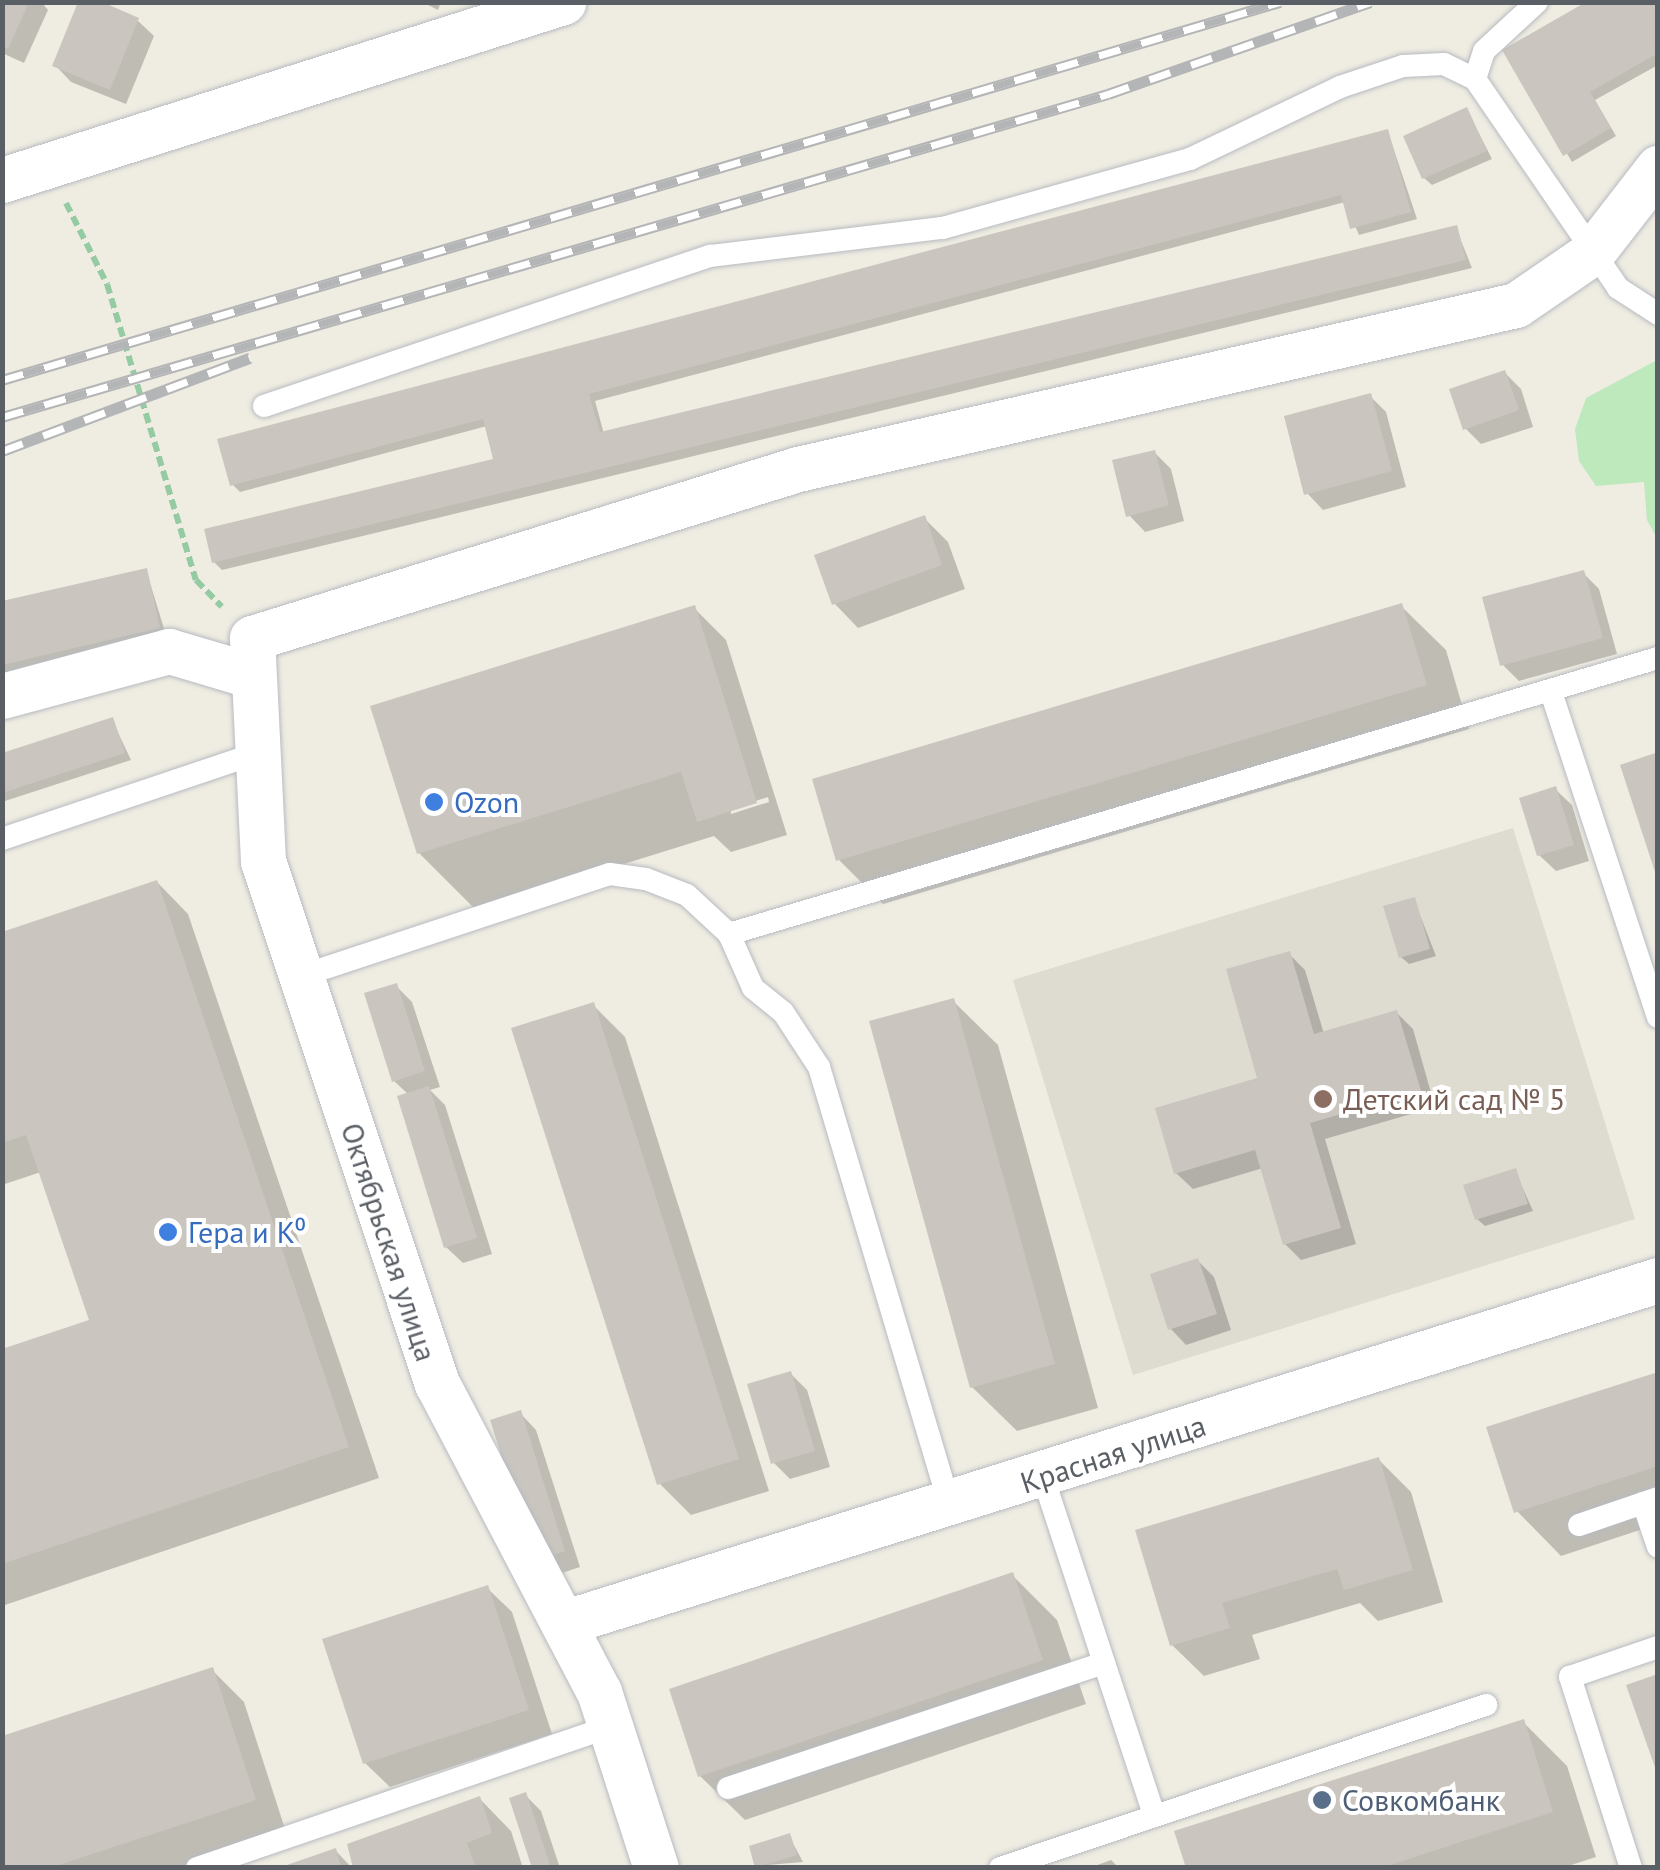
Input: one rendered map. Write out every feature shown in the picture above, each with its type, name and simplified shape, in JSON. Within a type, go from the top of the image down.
[{"type":"street","points":[[2,180],[541,15],[563,2]]},
{"type":"street","points":[[2,146],[48,166]]},
{"type":"street","points":[[1592,253],[1658,168]]},
{"type":"street","name":"Октябрьская улица","points":[[656,1868],[612,1726],[566,1622],[510,1529],[437,1384],[263,861],[250,674],[252,638],[798,469],[1516,305],[1592,253]]},
{"type":"street","points":[[2,696],[169,652],[250,674]]},
{"type":"street","name":"Красная улица","points":[[566,1622],[1043,1477],[1658,1280]]},
{"type":"lane","points":[[1475,79],[1484,51],[1536,2]]},
{"type":"lane","points":[[264,406],[710,256],[943,228],[1190,159],[1340,87],[1403,66],[1444,64],[1475,79],[1618,288],[1658,314]]},
{"type":"lane","points":[[729,934],[1658,658]]},
{"type":"lane","points":[[1551,692],[1658,1018]]},
{"type":"lane","points":[[2,839],[254,754]]},
{"type":"lane","points":[[301,976],[610,874],[646,878],[687,896],[729,934],[752,988],[783,1012],[819,1067],[950,1506]]},
{"type":"lane","points":[[1043,1477],[1154,1815]]},
{"type":"lane","points":[[1579,1525],[1650,1501],[1658,1547]]},
{"type":"lane","points":[[1631,1868],[1570,1677],[1658,1647]]},
{"type":"lane","points":[[728,1788],[1104,1663]]},
{"type":"lane","points":[[1000,1868],[1486,1705]]},
{"type":"lane","points":[[198,1868],[612,1726]]},
{"type":"path","points":[[48,166],[107,284],[196,580]]},
{"type":"shaded area","name":"Детский сад № 5","points":[[1513,828],[1635,1219],[1133,1375],[1013,980]]},
{"type":"green space","points":[[1657,360],[1657,538],[1647,520],[1644,482],[1596,486],[1579,461],[1575,429],[1586,398]]},
{"type":"building","points":[[2,2],[29,2],[8,49],[2,46]]},
{"type":"building","points":[[78,2],[102,2],[139,18],[110,90],[52,66]]},
{"type":"building","points":[[1586,2],[1658,2],[1658,53],[1590,92],[1611,128],[1563,156],[1502,50]]},
{"type":"building","points":[[1467,107],[1487,151],[1422,179],[1403,136]]},
{"type":"building","points":[[1388,129],[1411,212],[1350,229],[1341,195],[589,394],[600,432],[1457,225],[1466,260],[212,563],[204,529],[493,459],[483,419],[230,486],[217,439]]},
{"type":"building","points":[[1505,370],[1519,410],[1463,430],[1449,389]]},
{"type":"building","points":[[1371,393],[1392,471],[1304,495],[1284,416]]},
{"type":"building","points":[[1155,450],[1169,505],[1126,517],[1112,460]]},
{"type":"building","points":[[925,515],[942,565],[832,605],[814,555]]},
{"type":"building","points":[[147,568],[160,628],[2,665],[2,601]]},
{"type":"building","points":[[1584,570],[1603,638],[1500,666],[1482,597]]},
{"type":"building","points":[[1402,603],[1427,685],[836,861],[812,779]]},
{"type":"building","points":[[695,605],[757,803],[697,822],[681,772],[417,854],[370,706]]},
{"type":"building","points":[[113,717],[125,753],[2,793],[2,753]]},
{"type":"building","points":[[1658,752],[1658,878],[1657,878],[1620,765]]},
{"type":"building","points":[[1556,786],[1574,845],[1537,856],[1519,798]]},
{"type":"building","name":"Гера и К⁰","points":[[157,880],[349,1447],[2,1564],[2,1349],[89,1320],[26,1135],[2,1143],[2,932]]},
{"type":"building","points":[[1415,897],[1430,949],[1399,958],[1383,906]]},
{"type":"building","points":[[1290,951],[1314,1034],[1397,1010],[1421,1091],[1310,1123],[1341,1228],[1283,1245],[1255,1150],[1174,1174],[1155,1108],[1257,1078],[1226,969]]},
{"type":"building","points":[[397,983],[425,1071],[392,1082],[364,993]]},
{"type":"building","points":[[954,998],[1055,1364],[970,1388],[869,1021]]},
{"type":"building","points":[[594,1002],[739,1459],[657,1485],[511,1028]]},
{"type":"building","points":[[429,1086],[477,1238],[444,1248],[397,1096]]},
{"type":"building","points":[[1516,1168],[1528,1204],[1475,1220],[1463,1185]]},
{"type":"building","points":[[1198,1258],[1217,1314],[1168,1330],[1150,1274]]},
{"type":"building","points":[[791,1371],[815,1451],[771,1464],[747,1384]]},
{"type":"building","points":[[1658,1372],[1658,1466],[1514,1513],[1486,1427]]},
{"type":"building","points":[[521,1410],[565,1551],[535,1561],[490,1420]]},
{"type":"building","points":[[1379,1457],[1413,1570],[1344,1590],[1337,1569],[1222,1603],[1230,1628],[1170,1646],[1135,1530]]},
{"type":"building","points":[[1013,1572],[1043,1660],[698,1777],[669,1689]]},
{"type":"building","points":[[488,1585],[529,1710],[363,1764],[322,1639]]},
{"type":"building","points":[[213,1667],[256,1800],[50,1868],[2,1868],[2,1736]]},
{"type":"building","points":[[1658,1674],[1658,1773],[1657,1773],[1626,1685]]},
{"type":"building","points":[[1524,1719],[1553,1812],[1381,1868],[1186,1868],[1174,1831]]},
{"type":"building","points":[[526,1792],[551,1868],[532,1868],[509,1798]]},
{"type":"building","points":[[480,1796],[492,1833],[467,1843],[476,1868],[353,1868],[347,1844]]},
{"type":"building","points":[[790,1833],[797,1855],[755,1868],[749,1846]]},
{"type":"building","points":[[336,1848],[341,1868],[281,1868],[281,1867]]},
{"type":"railway","points":[[2,380],[1280,2]]},
{"type":"railway","points":[[2,417],[1108,94],[1370,2]]},
{"type":"railway","points":[[2,451],[250,358]]},
{"type":"place","name":"Ozon","points":[[434,802]]},
{"type":"place","name":"Детский сад № 5","points":[[1323,1099]]},
{"type":"place","name":"Гера и К⁰","points":[[168,1232]]},
{"type":"place","name":"Совкомбанк","points":[[1322,1800]]}]
